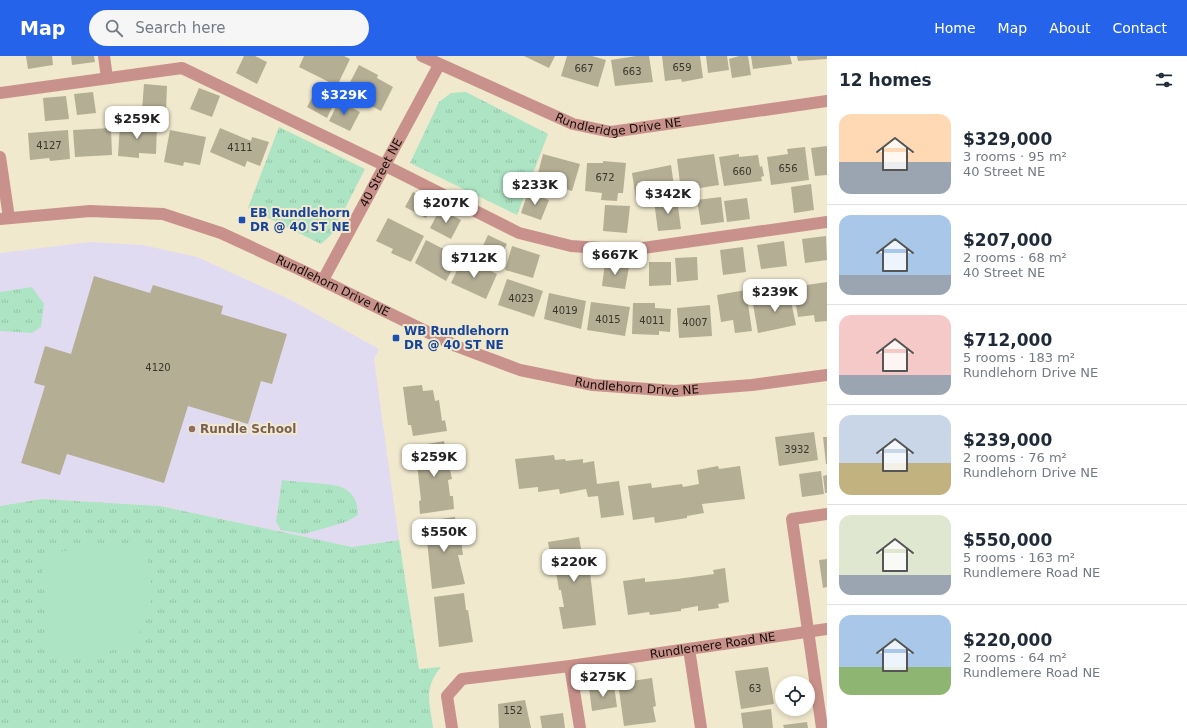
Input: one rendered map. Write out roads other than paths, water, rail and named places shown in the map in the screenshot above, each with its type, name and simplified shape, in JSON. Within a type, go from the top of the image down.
[{"type":"street","points":[[104,56],[107,78]]},
{"type":"street","name":"Rundleridge Drive NE","points":[[422,56],[439,65],[573,124],[611,132],[827,101]]},
{"type":"street","name":"40 Street NE","points":[[322,280],[439,65]]},
{"type":"street","points":[[0,93],[182,68],[384,165],[519,233],[571,246],[629,250],[827,222]]},
{"type":"street","points":[[0,157],[4,218]]},
{"type":"street","name":"Rundlehorn Drive NE","points":[[4,218],[90,212],[163,214],[221,233],[322,280],[456,346],[520,370],[593,385],[675,391],[752,385],[827,375]]},
{"type":"street","points":[[822,728],[807,632],[792,519],[827,514]]},
{"type":"street","name":"Rundlemere Road NE","points":[[452,728],[447,696],[462,679],[570,666],[827,629]]},
{"type":"street","points":[[689,649],[701,728]]},
{"type":"street","points":[[570,666],[580,728]]},
{"type":"place","name":"EB Rundlehorn DR @ 40 ST NE","points":[[242,220]]},
{"type":"place","name":"WB Rundlehorn DR @ 40 ST NE","points":[[396,338]]},
{"type":"place","name":"Rundle School","points":[[192,429]]}]
